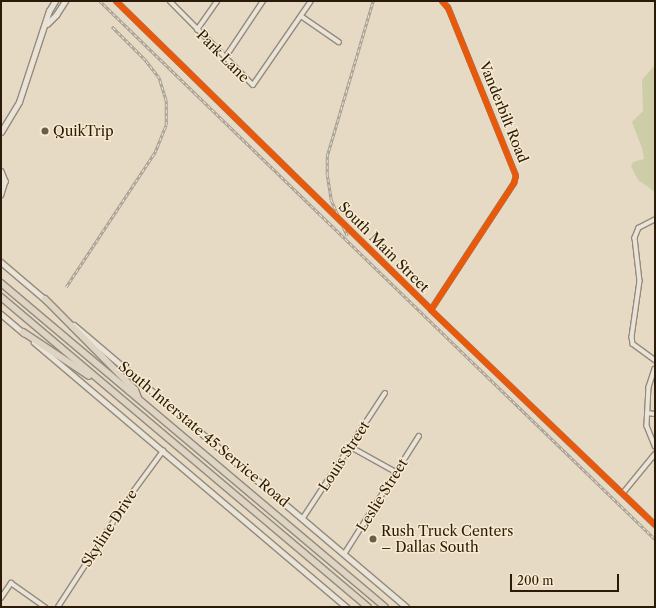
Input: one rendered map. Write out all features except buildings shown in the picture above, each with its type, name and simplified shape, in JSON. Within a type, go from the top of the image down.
[{"type":"highway","points":[[1,283],[385,607]]},
{"type":"highway","points":[[1,297],[368,607]]},
{"type":"highway","points":[[45,299],[135,390],[138,398]]},
{"type":"highway","points":[[23,332],[112,390]]},
{"type":"main road","points":[[1,132],[23,91],[49,11],[56,1]]},
{"type":"main road","points":[[46,24],[56,15],[65,1]]},
{"type":"main road","points":[[1,170],[5,181],[1,194]]},
{"type":"main road","name":"South Interstate 45 Service Road","points":[[1,262],[406,607]]},
{"type":"main road","points":[[1,314],[348,607]]},
{"type":"street","name":"South Main Street","points":[[116,1],[431,310],[655,524]]},
{"type":"street","name":"Park Lane","points":[[170,1],[248,83],[255,84],[311,1]]},
{"type":"street","points":[[197,30],[216,1]]},
{"type":"street","points":[[225,58],[263,1]]},
{"type":"street","name":"Vanderbilt Road","points":[[431,310],[514,183],[516,176],[451,15],[442,1]]},
{"type":"street","points":[[301,16],[339,42]]},
{"type":"street","points":[[655,220],[644,223],[636,233],[640,281],[632,337],[633,344],[655,360]]},
{"type":"street","points":[[655,369],[649,387],[647,413],[648,432],[655,446]]},
{"type":"street","name":"Louis Street","points":[[303,518],[385,393]]},
{"type":"street","points":[[647,413],[655,414]]},
{"type":"street","name":"Leslie Street","points":[[344,553],[419,436]]},
{"type":"street","points":[[351,447],[396,472]]},
{"type":"street","name":"Skyline Drive","points":[[58,607],[125,502],[163,451]]},
{"type":"street","points":[[623,494],[655,454]]},
{"type":"street","points":[[1,598],[11,583],[45,607]]},
{"type":"green space","points":[[655,65],[655,192],[638,180],[631,166],[633,162],[644,159],[642,148],[632,122],[643,111],[642,80]]},
{"type":"railway","points":[[100,1],[655,539]]},
{"type":"railway","points":[[347,236],[331,200],[327,175],[327,156],[373,1]]},
{"type":"railway","points":[[66,287],[155,152],[166,125],[166,101],[159,78],[145,60],[112,27]]},
{"type":"cycle path","points":[[116,1],[431,310],[655,525]]},
{"type":"cycle path","points":[[431,310],[514,183],[516,176],[448,8],[442,1]]},
{"type":"place","name":"QuikTrip","points":[[45,131]]},
{"type":"place","name":"Rush Truck Centers – Dallas South","points":[[373,539]]}]
